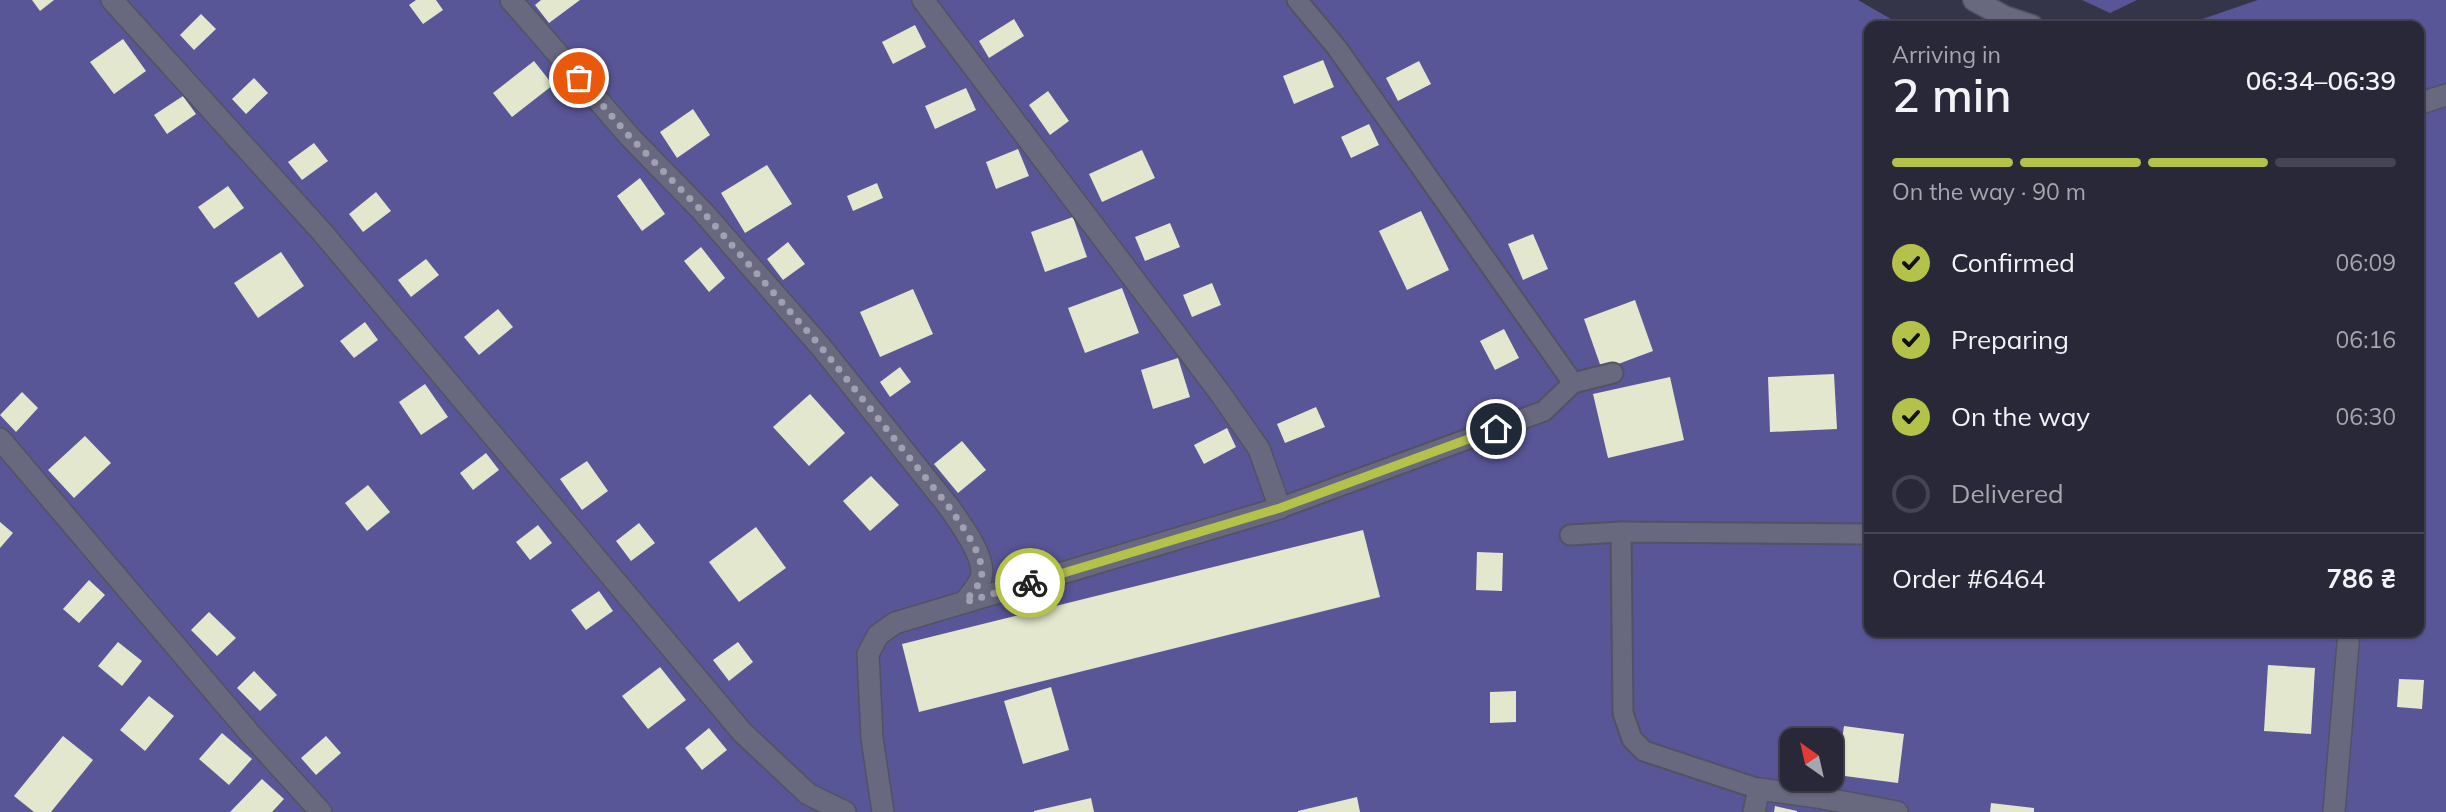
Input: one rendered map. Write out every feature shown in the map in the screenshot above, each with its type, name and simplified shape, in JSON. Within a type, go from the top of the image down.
[{"type":"street","points":[[112,0],[322,232],[742,732],[808,794],[845,812]]},
{"type":"street","points":[[510,0],[630,137],[703,212],[821,347],[949,507],[981,564],[981,578],[965,602]]},
{"type":"street","points":[[883,812],[872,738],[868,654],[878,635],[895,623],[1280,508],[1259,449],[1220,393],[923,0]]},
{"type":"street","points":[[1974,0],[2017,21]]},
{"type":"street","points":[[2424,102],[2446,95]]},
{"type":"street","points":[[0,439],[252,736],[321,812]]},
{"type":"street","points":[[2334,812],[2349,637]]},
{"type":"street","points":[[1754,812],[1759,789],[1897,812]]},
{"type":"lane","points":[[1297,0],[1337,48],[1573,383]]},
{"type":"lane","points":[[1280,508],[1544,411],[1573,383],[1613,373]]},
{"type":"lane","points":[[1621,531],[1622,713],[1632,739],[1644,751],[1759,789]]},
{"type":"lane","points":[[1570,535],[1621,531],[1864,534]]},
{"type":"shaded area","points":[[0,0],[1858,0],[1894,21],[1864,21],[1864,637],[2424,637],[2424,21],[2197,21],[2258,0],[2446,0],[2446,812],[0,812]]},
{"type":"shaded area","points":[[2082,0],[2137,0],[2110,13]]},
{"type":"building","points":[[32,0],[54,0],[40,11]]},
{"type":"building","points":[[416,0],[436,0],[443,10],[423,24],[409,5]]},
{"type":"building","points":[[541,0],[580,0],[549,23],[535,5]]},
{"type":"building","points":[[201,14],[216,29],[194,50],[180,35]]},
{"type":"building","points":[[1014,19],[1024,36],[989,58],[979,41]]},
{"type":"building","points":[[915,25],[926,47],[893,64],[882,42]]},
{"type":"building","points":[[123,39],[146,71],[114,94],[90,62]]},
{"type":"building","points":[[1323,60],[1334,87],[1294,104],[1283,76]]},
{"type":"building","points":[[534,61],[553,85],[512,117],[493,93]]},
{"type":"building","points":[[1419,61],[1431,84],[1398,101],[1386,78]]},
{"type":"building","points":[[254,78],[268,93],[246,114],[232,99]]},
{"type":"building","points":[[966,88],[976,110],[935,129],[925,106]]},
{"type":"building","points":[[1048,91],[1069,121],[1050,135],[1029,105]]},
{"type":"building","points":[[183,96],[196,114],[167,134],[154,115]]},
{"type":"building","points":[[693,109],[710,135],[677,158],[660,132]]},
{"type":"building","points":[[1369,124],[1379,145],[1351,158],[1341,137]]},
{"type":"building","points":[[314,143],[328,161],[302,180],[288,162]]},
{"type":"building","points":[[1018,149],[1029,176],[996,189],[986,162]]},
{"type":"building","points":[[1142,150],[1155,178],[1102,202],[1089,174]]},
{"type":"building","points":[[767,165],[792,204],[745,233],[721,193]]},
{"type":"building","points":[[640,178],[665,214],[642,231],[617,196]]},
{"type":"building","points":[[877,183],[883,198],[853,211],[847,196]]},
{"type":"building","points":[[228,186],[244,208],[214,229],[198,207]]},
{"type":"building","points":[[376,192],[391,211],[363,232],[349,214]]},
{"type":"building","points":[[1421,211],[1449,270],[1407,290],[1379,231]]},
{"type":"building","points":[[1073,217],[1087,257],[1045,272],[1031,232]]},
{"type":"building","points":[[1170,223],[1180,247],[1145,261],[1135,237]]},
{"type":"building","points":[[1533,234],[1548,269],[1523,280],[1508,244]]},
{"type":"building","points":[[788,242],[805,264],[783,280],[767,259]]},
{"type":"building","points":[[701,247],[725,278],[709,292],[684,261]]},
{"type":"building","points":[[281,252],[304,286],[258,318],[234,283]]},
{"type":"building","points":[[426,259],[439,275],[411,297],[398,280]]},
{"type":"building","points":[[1212,283],[1221,305],[1192,317],[1183,295]]},
{"type":"building","points":[[1122,288],[1139,333],[1085,353],[1068,308]]},
{"type":"building","points":[[913,289],[933,334],[880,357],[860,312]]},
{"type":"building","points":[[1635,300],[1653,351],[1602,370],[1584,319]]},
{"type":"building","points":[[498,309],[513,327],[479,355],[464,337]]},
{"type":"building","points":[[365,322],[378,340],[354,358],[340,341]]},
{"type":"building","points":[[1504,329],[1519,358],[1495,370],[1480,341]]},
{"type":"building","points":[[1178,358],[1190,397],[1153,409],[1141,370]]},
{"type":"building","points":[[900,367],[911,382],[890,397],[880,382]]},
{"type":"building","points":[[1834,374],[1837,429],[1770,432],[1768,377]]},
{"type":"building","points":[[1670,377],[1684,440],[1608,458],[1593,394]]},
{"type":"building","points":[[425,384],[448,417],[421,435],[399,402]]},
{"type":"building","points":[[22,392],[38,408],[16,432],[0,415]]},
{"type":"building","points":[[810,394],[845,433],[809,466],[773,427]]},
{"type":"building","points":[[1316,407],[1325,427],[1285,443],[1277,424]]},
{"type":"building","points":[[1227,428],[1236,447],[1204,464],[1194,445]]},
{"type":"building","points":[[85,436],[111,463],[74,498],[48,470]]},
{"type":"building","points":[[962,441],[986,470],[958,493],[934,464]]},
{"type":"building","points":[[486,453],[499,470],[473,490],[460,473]]},
{"type":"building","points":[[587,461],[608,491],[582,510],[560,479]]},
{"type":"building","points":[[871,476],[899,505],[870,531],[843,501]]},
{"type":"building","points":[[368,485],[390,512],[367,531],[345,503]]},
{"type":"building","points":[[0,522],[13,533],[0,548]]},
{"type":"building","points":[[639,523],[655,543],[631,561],[616,541]]},
{"type":"building","points":[[538,525],[552,543],[530,560],[516,542]]},
{"type":"building","points":[[756,527],[786,568],[739,602],[709,562]]},
{"type":"building","points":[[1363,530],[1380,597],[919,712],[902,644]]},
{"type":"building","points":[[1477,552],[1503,553],[1502,591],[1476,590]]},
{"type":"building","points":[[89,580],[105,595],[79,623],[63,609]]},
{"type":"building","points":[[599,591],[613,611],[586,630],[571,610]]},
{"type":"building","points":[[209,612],[236,638],[217,656],[191,630]]},
{"type":"building","points":[[118,642],[142,661],[122,686],[98,666]]},
{"type":"building","points":[[738,642],[753,662],[729,681],[713,660]]},
{"type":"building","points":[[2268,665],[2315,668],[2311,734],[2264,731]]},
{"type":"building","points":[[660,667],[686,700],[648,729],[622,696]]},
{"type":"building","points":[[254,671],[277,695],[260,711],[237,688]]},
{"type":"building","points":[[2399,679],[2424,680],[2422,709],[2397,707]]},
{"type":"building","points":[[1051,687],[1069,750],[1023,764],[1004,701]]},
{"type":"building","points":[[1516,691],[1516,722],[1490,723],[1490,692]]},
{"type":"building","points":[[149,696],[174,716],[145,751],[120,730]]},
{"type":"building","points":[[1844,726],[1904,734],[1898,783],[1843,776]]},
{"type":"building","points":[[709,728],[727,750],[702,770],[685,748]]},
{"type":"building","points":[[222,733],[252,759],[229,785],[199,759]]},
{"type":"building","points":[[63,736],[93,760],[51,812],[34,812],[14,796]]},
{"type":"building","points":[[326,736],[341,753],[316,775],[301,758]]},
{"type":"building","points":[[262,779],[284,799],[272,812],[230,812]]},
{"type":"building","points":[[1357,797],[1360,812],[1298,812],[1298,811]]},
{"type":"building","points":[[1091,798],[1094,812],[1034,812],[1034,811]]},
{"type":"building","points":[[1991,803],[2034,808],[2034,812],[1990,812]]},
{"type":"building","points":[[1775,806],[1797,811],[1797,812],[1774,812]]},
{"type":"way so far","points":[[579,78],[630,137],[703,212],[821,347],[949,507],[981,564],[981,578],[965,602],[1030,583]]},
{"type":"route","points":[[1030,583],[1280,508],[1496,429]]}]
